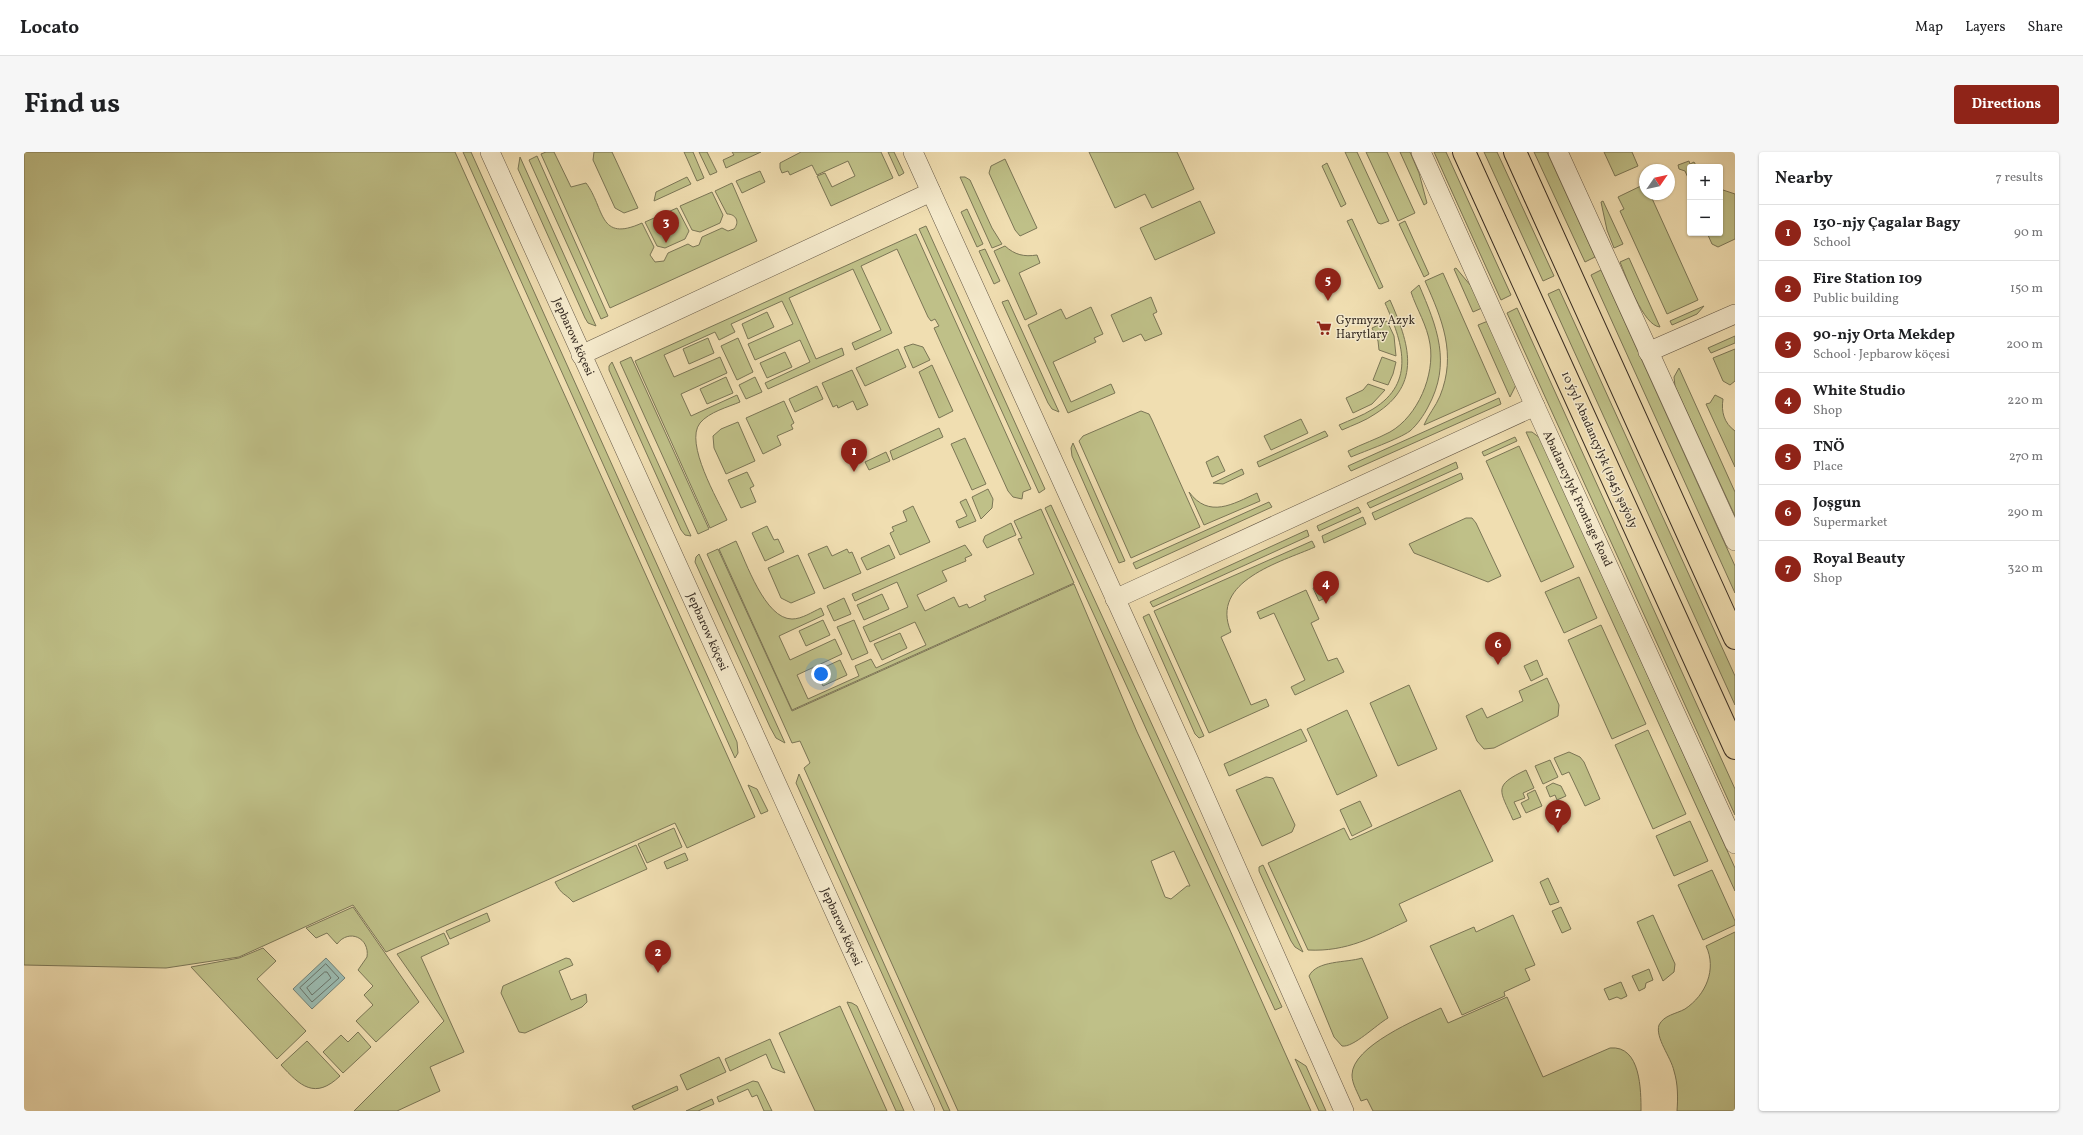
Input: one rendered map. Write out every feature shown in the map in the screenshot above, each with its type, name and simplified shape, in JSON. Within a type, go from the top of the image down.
[{"type":"main road","name":"10 ýyl Abadançylyk (1945) şaýoly","points":[[1464,152],[1735,748]]},
{"type":"main road","points":[[1515,152],[1735,638]]},
{"type":"street","name":"Jepbarow köçesi","points":[[490,152],[580,355],[925,1111]]},
{"type":"street","points":[[913,152],[1344,1111]]},
{"type":"street","name":"Abadancylyk Frontage Road","points":[[1421,152],[1735,844]]},
{"type":"street","points":[[1558,152],[1735,541]]},
{"type":"street","points":[[580,355],[932,192]]},
{"type":"street","points":[[1648,352],[1735,314]]},
{"type":"street","points":[[1115,599],[1535,406]]},
{"type":"green space","points":[[24,152],[455,152],[755,817],[687,848],[675,823],[386,952],[353,905],[239,957],[166,968],[24,965]]},
{"type":"green space","points":[[463,152],[471,152],[737,742],[738,753],[735,758]]},
{"type":"green space","points":[[546,152],[554,152],[571,187],[586,183],[600,212],[610,226],[617,229],[628,228],[642,223],[654,247],[650,255],[655,262],[664,261],[668,253],[688,244],[693,247],[699,245],[702,237],[722,228],[728,231],[734,229],[737,224],[735,217],[727,214],[715,191],[732,183],[757,241],[610,308],[541,154]]},
{"type":"green space","points":[[594,152],[612,152],[638,208],[624,213],[615,208],[593,160]]},
{"type":"green space","points":[[684,152],[693,152],[704,178],[697,181]]},
{"type":"green space","points":[[699,152],[707,152],[717,172],[710,175]]},
{"type":"green space","points":[[732,152],[761,152],[726,168],[723,160],[734,155]]},
{"type":"green space","points":[[801,152],[881,152],[893,178],[831,206],[817,176],[825,173],[832,187],[855,176],[848,161],[817,175],[812,165],[790,175],[788,171],[782,173],[780,163]]},
{"type":"green space","points":[[888,152],[894,152],[904,173],[899,176]]},
{"type":"green space","points":[[1089,152],[1177,152],[1194,189],[1152,208],[1145,194],[1115,208]]},
{"type":"green space","points":[[1345,152],[1357,152],[1389,221],[1381,224],[1378,223]]},
{"type":"green space","points":[[1366,152],[1387,152],[1415,213],[1398,221]]},
{"type":"green space","points":[[1400,152],[1410,152],[1419,173],[1427,203],[1424,205]]},
{"type":"green space","points":[[1434,152],[1446,152],[1511,295],[1501,300]]},
{"type":"green space","points":[[1484,152],[1497,152],[1554,276],[1543,281]]},
{"type":"green space","points":[[1534,152],[1547,152],[1595,257],[1585,262]]},
{"type":"green space","points":[[1604,152],[1632,152],[1638,166],[1615,176]]},
{"type":"green space","points":[[537,156],[608,316],[601,319],[529,160]]},
{"type":"green space","points":[[520,157],[596,326],[588,323],[585,318],[518,169]]},
{"type":"green space","points":[[1005,159],[1037,228],[1020,236],[1015,230],[989,173],[991,166]]},
{"type":"green space","points":[[1689,161],[1690,164],[1687,164],[1687,176],[1685,171],[1679,169],[1678,165]]},
{"type":"green space","points":[[1327,163],[1346,204],[1341,207],[1322,166]]},
{"type":"green space","points":[[760,171],[765,182],[742,193],[736,181]]},
{"type":"green space","points":[[687,177],[691,184],[654,201],[656,192]]},
{"type":"green space","points":[[960,177],[965,177],[970,180],[992,228],[1002,244],[992,248]]},
{"type":"green space","points":[[1639,187],[1639,200],[1653,200],[1698,300],[1667,314],[1620,211],[1624,209],[1618,197]]},
{"type":"green space","points":[[1723,190],[1735,194],[1735,239],[1718,247],[1712,244],[1708,236],[1723,236]]},
{"type":"green space","points":[[712,192],[723,215],[720,223],[700,232],[692,230],[680,206]]},
{"type":"green space","points":[[1200,201],[1215,233],[1155,260],[1140,228]]},
{"type":"green space","points":[[1603,201],[1623,244],[1614,248],[1607,230],[1601,202]]},
{"type":"green space","points":[[677,208],[689,231],[685,239],[665,248],[657,246],[645,222]]},
{"type":"green space","points":[[967,209],[983,244],[977,247],[961,212]]},
{"type":"green space","points":[[1352,219],[1383,287],[1379,289],[1347,221]]},
{"type":"green space","points":[[1405,221],[1429,274],[1424,277],[1399,224]]},
{"type":"green space","points":[[926,226],[1045,489],[1039,493],[919,229]]},
{"type":"green space","points":[[916,234],[1031,489],[1023,492],[1022,499],[1013,497],[1008,491],[934,328],[939,326],[935,319],[931,321],[928,317],[897,249],[861,266],[892,333],[855,350],[852,343],[881,330],[853,269],[789,298],[816,359],[842,348],[844,355],[768,389],[765,383],[810,362],[800,340],[755,360],[748,344],[793,324],[782,301],[731,324],[735,332],[719,340],[715,332],[664,355],[674,377],[720,357],[727,373],[681,394],[691,416],[737,395],[740,402],[708,416],[700,423],[696,432],[696,444],[704,472],[727,520],[710,528],[635,361]]},
{"type":"green space","points":[[1005,246],[1020,255],[1037,255],[1040,263],[1019,273],[1037,314],[1025,320],[994,251]]},
{"type":"green space","points":[[985,249],[1000,281],[994,284],[979,251]]},
{"type":"green space","points":[[1629,258],[1660,327],[1647,318],[1641,310],[1631,288],[1620,262]]},
{"type":"green space","points":[[1456,268],[1471,286],[1482,308],[1473,312],[1454,269]]},
{"type":"green space","points":[[1601,270],[1735,566],[1735,593],[1591,275]]},
{"type":"green space","points":[[1443,273],[1496,393],[1424,425],[1440,396],[1445,381],[1447,366],[1447,351],[1442,323],[1425,281]]},
{"type":"green space","points":[[1419,285],[1436,330],[1439,345],[1439,375],[1435,391],[1428,407],[1418,423],[1410,431],[1351,457],[1348,451],[1385,435],[1400,425],[1409,416],[1422,394],[1430,369],[1431,356],[1427,330],[1411,292]]},
{"type":"green space","points":[[1559,289],[1735,676],[1735,705],[1548,294]]},
{"type":"green space","points":[[1151,297],[1157,312],[1153,314],[1162,334],[1145,341],[1141,334],[1123,342],[1111,315]]},
{"type":"green space","points":[[1008,300],[1059,412],[1052,409],[1048,403],[1002,302]]},
{"type":"green space","points":[[1390,300],[1397,316],[1406,347],[1408,362],[1406,376],[1400,390],[1390,402],[1363,421],[1342,430],[1339,425],[1373,409],[1387,398],[1396,386],[1401,374],[1402,360],[1400,346],[1385,303]]},
{"type":"green space","points":[[1704,306],[1697,314],[1672,325],[1670,321]]},
{"type":"green space","points":[[1091,307],[1103,334],[1094,338],[1096,342],[1053,362],[1071,402],[1111,384],[1115,393],[1068,413],[1028,325],[1061,309],[1066,319]]},
{"type":"green space","points":[[1517,308],[1735,789],[1735,815],[1507,313]]},
{"type":"green space","points":[[767,312],[774,327],[748,339],[742,324]]},
{"type":"green space","points":[[1387,321],[1394,336],[1396,356],[1379,350],[1378,341],[1372,328]]},
{"type":"green space","points":[[1488,321],[1516,385],[1510,397],[1478,325]]},
{"type":"green space","points":[[1735,336],[1735,343],[1711,353],[1708,348]]},
{"type":"green space","points":[[708,338],[714,353],[689,364],[683,349]]},
{"type":"green space","points":[[738,338],[753,372],[737,380],[721,346]]},
{"type":"green space","points":[[913,344],[923,347],[930,360],[913,368],[904,347]]},
{"type":"green space","points":[[898,349],[906,367],[865,386],[856,368]]},
{"type":"green space","points":[[1735,349],[1735,381],[1730,385],[1723,381],[1713,358]]},
{"type":"green space","points":[[785,352],[792,367],[767,378],[760,363]]},
{"type":"green space","points":[[631,357],[709,529],[698,534],[620,362]]},
{"type":"green space","points":[[1382,357],[1396,362],[1388,385],[1373,380]]},
{"type":"green space","points":[[612,362],[691,536],[685,535],[681,530],[609,370],[609,366]]},
{"type":"green space","points":[[932,365],[953,411],[939,418],[919,372]]},
{"type":"green space","points":[[1679,368],[1735,492],[1735,516],[1675,386],[1674,377]]},
{"type":"green space","points":[[852,370],[868,405],[857,410],[853,401],[838,408],[837,405],[833,407],[822,383]]},
{"type":"green space","points":[[726,377],[733,393],[707,404],[700,389]]},
{"type":"green space","points":[[755,377],[762,392],[746,399],[739,385]]},
{"type":"green space","points":[[1368,384],[1385,390],[1372,404],[1353,413],[1346,398],[1363,390]]},
{"type":"green space","points":[[817,386],[823,399],[795,412],[789,399]]},
{"type":"green space","points":[[1715,395],[1723,399],[1722,408],[1724,417],[1731,428],[1735,431],[1735,467],[1706,404],[1710,403]]},
{"type":"green space","points":[[1499,398],[1501,404],[1351,471],[1348,466]]},
{"type":"green space","points":[[784,401],[794,423],[791,425],[793,429],[777,436],[781,445],[763,454],[746,418]]},
{"type":"green space","points":[[1141,411],[1149,414],[1200,527],[1131,558],[1079,441],[1083,436]]},
{"type":"green space","points":[[1301,419],[1308,433],[1271,450],[1264,436]]},
{"type":"green space","points":[[738,422],[755,461],[726,474],[714,448],[713,436],[721,429]]},
{"type":"green space","points":[[939,428],[943,437],[893,460],[890,451]]},
{"type":"green space","points":[[1325,431],[1328,436],[1259,467],[1257,462]]},
{"type":"green space","points":[[1526,432],[1532,432],[1540,438],[1735,868],[1735,891]]},
{"type":"green space","points":[[1515,437],[1517,441],[1484,456],[1482,452]]},
{"type":"green space","points":[[965,438],[986,484],[972,490],[951,444]]},
{"type":"green space","points":[[1073,443],[1125,561],[1119,563],[1072,456],[1071,448]]},
{"type":"green space","points":[[1519,446],[1574,567],[1541,582],[1486,461]]},
{"type":"green space","points":[[886,452],[890,461],[869,470],[865,462]]},
{"type":"green space","points":[[1218,456],[1225,471],[1212,477],[1206,462]]},
{"type":"green space","points":[[1456,462],[1458,468],[1370,508],[1367,503]]},
{"type":"green space","points":[[1242,469],[1244,474],[1223,484],[1213,483]]},
{"type":"green space","points":[[747,472],[754,486],[750,488],[756,502],[741,508],[728,480]]},
{"type":"green space","points":[[1461,473],[1463,479],[1375,520],[1372,513]]},
{"type":"green space","points":[[988,489],[993,499],[992,508],[981,519],[972,497]]},
{"type":"green space","points":[[1189,492],[1205,505],[1213,507],[1230,505],[1257,493],[1260,501],[1204,525]]},
{"type":"green space","points":[[966,499],[976,521],[959,528],[956,521],[967,516],[960,502]]},
{"type":"green space","points":[[1269,502],[1272,507],[1136,569],[1133,563]]},
{"type":"green space","points":[[1051,505],[1282,1007],[1275,1010],[1045,508]]},
{"type":"green space","points":[[913,506],[930,542],[900,555],[890,533],[894,531],[892,527],[907,521],[903,511]]},
{"type":"green space","points":[[1358,507],[1361,512],[1319,531],[1317,526]]},
{"type":"green space","points":[[1041,509],[1074,583],[792,710],[719,549],[736,541],[751,575],[765,600],[773,610],[782,617],[796,619],[821,608],[824,615],[779,636],[790,660],[835,639],[842,654],[797,675],[808,699],[859,676],[855,666],[871,659],[876,668],[926,645],[915,622],[870,642],[863,627],[908,607],[897,582],[855,601],[852,594],[965,545],[972,555],[965,558],[966,561],[942,571],[947,581],[917,595],[925,611],[954,597],[959,607],[967,604],[969,608],[986,600],[984,596],[1034,574],[1018,539],[1022,538],[1014,521]]},
{"type":"green space","points":[[1363,517],[1366,524],[1324,543],[1322,536]]},
{"type":"green space","points":[[1466,518],[1472,518],[1476,523],[1501,576],[1488,582],[1414,553],[1409,544]]},
{"type":"green space","points":[[1011,523],[1016,535],[987,548],[983,541],[985,536]]},
{"type":"green space","points":[[767,526],[774,540],[778,539],[784,552],[765,561],[752,533]]},
{"type":"green space","points":[[1307,530],[1309,536],[1153,607],[1150,602]]},
{"type":"green space","points":[[1312,541],[1315,547],[1284,559],[1252,576],[1239,587],[1230,599],[1227,614],[1231,632],[1221,637],[1251,705],[1266,699],[1269,706],[1209,733],[1154,611]]},
{"type":"green space","points":[[889,545],[895,558],[867,570],[861,558]]},
{"type":"green space","points":[[827,546],[832,556],[847,549],[849,553],[852,552],[861,573],[824,589],[808,554]]},
{"type":"green space","points":[[718,549],[792,711],[1074,584],[1137,732],[1229,928],[1311,1111],[958,1111],[804,768],[810,763],[800,741],[792,743],[707,554]],"holes":[[[1174,851],[1190,886],[1187,886],[1171,899],[1165,897],[1151,861]]]},
{"type":"green space","points":[[699,554],[785,743],[776,738],[770,727],[695,562],[696,557]]},
{"type":"green space","points":[[798,555],[815,593],[791,603],[781,598],[768,568]]},
{"type":"green space","points":[[1579,577],[1597,618],[1564,633],[1545,592]]},
{"type":"green space","points":[[1327,582],[1333,594],[1319,601],[1313,588]]},
{"type":"green space","points":[[1306,590],[1319,619],[1311,623],[1328,661],[1337,658],[1344,672],[1295,695],[1291,687],[1305,680],[1274,613],[1260,619],[1257,612]]},
{"type":"green space","points":[[882,594],[889,609],[864,620],[857,605]]},
{"type":"green space","points":[[844,598],[851,614],[834,621],[827,606]]},
{"type":"green space","points":[[1149,614],[1204,736],[1199,738],[1195,734],[1143,617]]},
{"type":"green space","points":[[823,620],[830,635],[806,646],[799,631]]},
{"type":"green space","points":[[854,620],[868,653],[852,660],[837,627]]},
{"type":"green space","points":[[1601,625],[1646,724],[1612,739],[1568,640]]},
{"type":"green space","points":[[900,633],[907,648],[882,660],[874,644]]},
{"type":"green space","points":[[840,660],[847,675],[823,686],[816,671]]},
{"type":"green space","points":[[1537,660],[1543,675],[1531,681],[1524,666]]},
{"type":"green space","points":[[1547,678],[1559,705],[1558,716],[1494,748],[1484,749],[1477,741],[1466,716],[1482,708],[1487,718],[1523,701],[1519,691]]},
{"type":"green space","points":[[1409,685],[1437,749],[1398,766],[1370,703]]},
{"type":"green space","points":[[1347,710],[1377,776],[1337,795],[1307,729]]},
{"type":"green space","points":[[1301,729],[1307,741],[1229,776],[1224,764]]},
{"type":"green space","points":[[1648,730],[1686,814],[1653,829],[1615,745]]},
{"type":"green space","points":[[1569,752],[1580,757],[1584,762],[1600,799],[1585,806],[1569,772],[1562,775],[1554,758]]},
{"type":"green space","points":[[1550,760],[1558,777],[1543,784],[1535,766]]},
{"type":"green space","points":[[1526,770],[1534,788],[1523,793],[1525,798],[1514,802],[1521,817],[1513,820],[1502,795],[1502,790],[1508,780]]},
{"type":"green space","points":[[799,774],[950,1111],[944,1111],[796,783]]},
{"type":"green space","points":[[1266,777],[1273,778],[1295,825],[1292,832],[1262,846],[1236,790]]},
{"type":"green space","points":[[1553,783],[1561,786],[1566,796],[1557,800],[1555,795],[1550,797],[1546,787]]},
{"type":"green space","points":[[748,785],[757,789],[768,811],[761,814]]},
{"type":"green space","points":[[1460,790],[1493,861],[1399,904],[1407,921],[1371,938],[1347,946],[1335,949],[1308,950],[1268,863],[1344,828],[1350,840]]},
{"type":"green space","points":[[1535,790],[1542,806],[1526,813],[1521,803],[1529,799],[1527,794]]},
{"type":"green space","points":[[1360,801],[1372,826],[1352,836],[1340,810]]},
{"type":"green space","points":[[1690,821],[1708,861],[1674,876],[1656,836]]},
{"type":"green space","points":[[674,828],[682,847],[647,863],[638,844]]},
{"type":"green space","points":[[636,845],[647,869],[573,902],[561,892],[555,882]]},
{"type":"green space","points":[[685,853],[688,860],[667,869],[664,862]]},
{"type":"green space","points":[[1263,865],[1303,952],[1295,947],[1291,941],[1259,871],[1259,867]]},
{"type":"green space","points":[[1712,870],[1735,921],[1735,925],[1703,940],[1678,885]]},
{"type":"green space","points":[[1548,878],[1559,902],[1550,905],[1540,882]]},
{"type":"green space","points":[[353,907],[419,1002],[376,1042],[356,1021],[373,1005],[364,995],[373,986],[358,970],[367,957],[367,950],[362,940],[353,936],[342,939],[337,944],[327,933],[316,938],[306,928]]},
{"type":"green space","points":[[1561,907],[1571,929],[1562,933],[1552,911]]},
{"type":"green space","points":[[487,913],[490,921],[450,939],[446,931]]},
{"type":"green space","points":[[1513,915],[1535,965],[1525,969],[1530,980],[1504,992],[1505,996],[1462,1015],[1430,946],[1474,927],[1476,932]]},
{"type":"green space","points":[[1653,915],[1675,964],[1674,972],[1663,981],[1637,922]]},
{"type":"green space","points":[[1735,932],[1735,1111],[1677,1111],[1678,1101],[1675,1076],[1659,1036],[1659,1025],[1667,1017],[1685,1009],[1704,989],[1710,972],[1709,955],[1706,946]]},
{"type":"green space","points":[[444,933],[449,944],[421,957],[464,1052],[430,1067],[440,1091],[397,1111],[354,1111],[444,1021],[397,954]]},
{"type":"green space","points":[[263,948],[276,961],[257,979],[306,1031],[277,1059],[191,967],[239,958]]},
{"type":"green space","points":[[566,958],[570,959],[573,965],[559,971],[571,1000],[586,994],[587,1002],[582,1007],[525,1033],[519,1032],[501,993],[503,986]]},
{"type":"green space","points":[[1362,958],[1388,1018],[1358,1040],[1347,1046],[1342,1046],[1334,1037],[1309,976],[1318,967]]},
{"type":"green space","points":[[1649,969],[1653,980],[1646,983],[1645,988],[1639,991],[1632,976]]},
{"type":"green space","points":[[1621,982],[1627,996],[1621,999],[1617,997],[1609,1000],[1604,989]]},
{"type":"green space","points":[[1507,997],[1543,1077],[1610,1048],[1620,1049],[1628,1054],[1637,1071],[1641,1092],[1641,1111],[1373,1111],[1367,1099],[1361,1101],[1354,1085],[1352,1075],[1355,1064],[1374,1044],[1403,1026],[1441,1008],[1448,1023]]},
{"type":"green space","points":[[847,1002],[857,1006],[904,1111],[896,1111]]},
{"type":"green space","points":[[840,1006],[887,1111],[815,1111],[779,1033]]},
{"type":"green space","points":[[358,1032],[371,1047],[343,1073],[323,1052],[341,1035],[348,1042]]},
{"type":"green space","points":[[770,1039],[785,1073],[772,1068],[766,1054],[730,1071],[725,1059]]},
{"type":"green space","points":[[307,1041],[340,1076],[323,1087],[315,1089],[301,1084],[281,1065]]},
{"type":"green space","points":[[719,1057],[726,1072],[687,1090],[680,1075]]},
{"type":"green space","points":[[1295,1059],[1306,1066],[1326,1111],[1319,1111]]},
{"type":"green space","points":[[753,1081],[758,1082],[772,1111],[764,1111],[757,1095],[752,1097],[748,1089],[719,1102],[717,1097]]},
{"type":"green space","points":[[677,1086],[678,1090],[634,1110],[632,1106]]},
{"type":"green space","points":[[712,1099],[714,1104],[698,1111],[686,1111]]},
{"type":"water","points":[[326,958],[345,978],[312,1009],[293,989]]},
{"type":"place","name":"90-njy Orta Mekdep","points":[[666,243]]},
{"type":"place","name":"TNÖ","points":[[1328,301]]},
{"type":"place","name":"Gyrmyzy Azyk Harytlary","points":[[1324,328]]},
{"type":"place","name":"130-njy Çagalar Bagy","points":[[854,472]]},
{"type":"place","name":"White Studio","points":[[1326,604]]},
{"type":"place","name":"Joşgun","points":[[1498,665]]},
{"type":"place","name":"Royal Beauty","points":[[1558,833]]},
{"type":"place","name":"Fire Station 109","points":[[658,973]]}]
